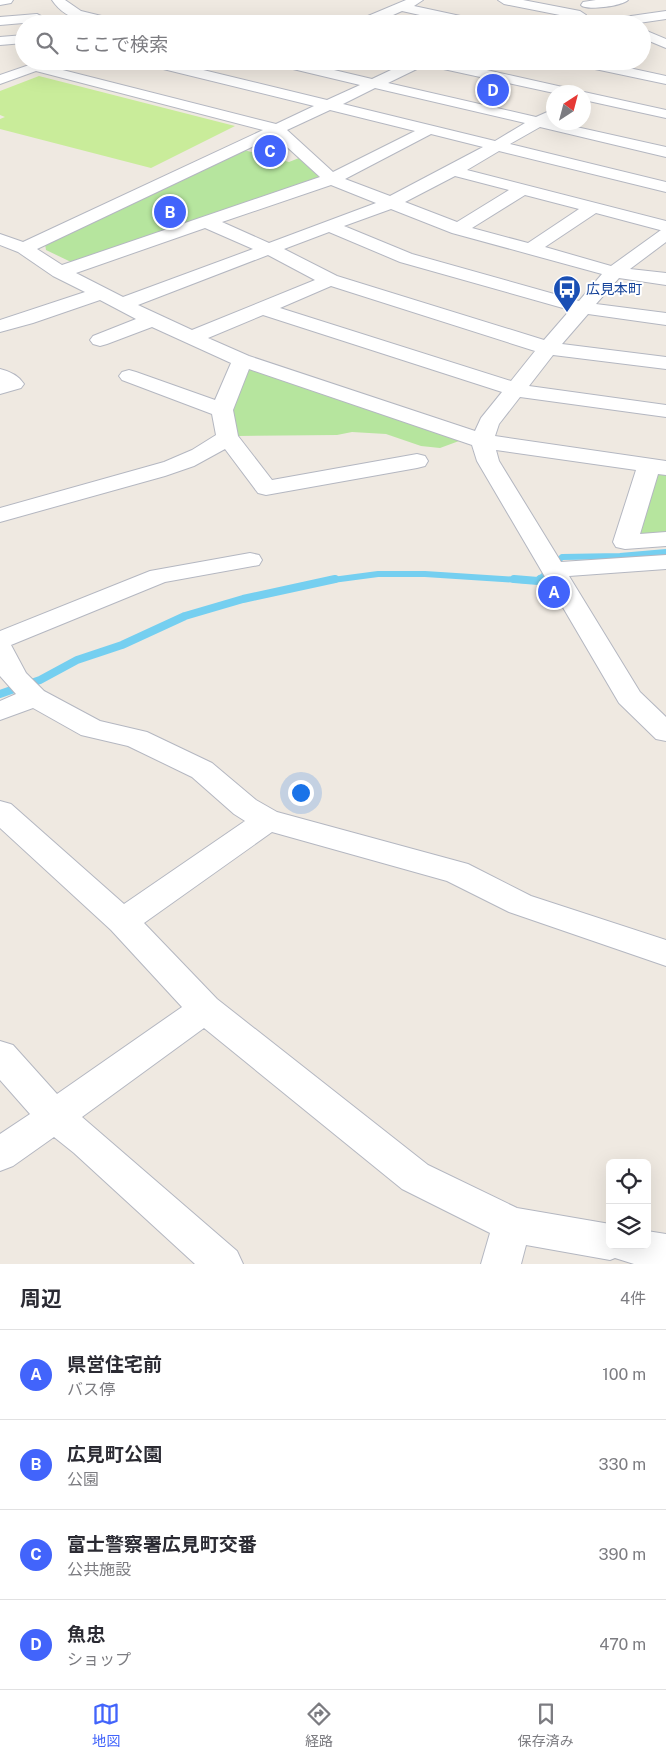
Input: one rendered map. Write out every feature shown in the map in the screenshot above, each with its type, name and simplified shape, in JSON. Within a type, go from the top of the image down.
[{"type":"street","points":[[1,0],[7,0]]},
{"type":"street","points":[[58,0],[64,9],[78,15]]},
{"type":"street","points":[[382,15],[418,0]]},
{"type":"street","points":[[504,0],[581,7],[622,0]]},
{"type":"street","points":[[401,7],[438,15]]},
{"type":"street","points":[[581,7],[602,15]]},
{"type":"street","points":[[651,18],[666,15]]},
{"type":"street","points":[[0,21],[15,20]]},
{"type":"street","points":[[651,37],[666,44]]},
{"type":"street","points":[[0,41],[15,40]]},
{"type":"street","points":[[0,80],[21,70]]},
{"type":"street","points":[[56,70],[278,129],[331,178],[458,229],[614,272],[666,279]]},
{"type":"street","points":[[185,70],[666,187]]},
{"type":"street","points":[[315,70],[666,152]]},
{"type":"street","points":[[24,248],[403,70]]},
{"type":"street","points":[[466,70],[546,88]]},
{"type":"street","points":[[541,87],[570,70]]},
{"type":"street","points":[[591,70],[628,72],[666,80]]},
{"type":"street","points":[[591,92],[628,72]]},
{"type":"street","points":[[591,98],[666,114]]},
{"type":"street","points":[[122,304],[390,203],[453,171],[546,118]]},
{"type":"street","points":[[60,272],[331,178],[428,130]]},
{"type":"street","points":[[453,171],[666,226]]},
{"type":"street","points":[[458,229],[523,189]]},
{"type":"street","points":[[529,250],[593,207]]},
{"type":"street","points":[[206,222],[269,249],[330,280],[548,348],[666,364]]},
{"type":"street","points":[[331,226],[406,258],[583,308],[666,319]]},
{"type":"street","points":[[666,234],[614,272],[548,348],[489,423],[482,441],[488,461],[629,697],[655,711],[666,732]]},
{"type":"street","points":[[0,239],[24,248],[60,272],[102,292],[152,320],[242,360],[482,441],[657,467],[625,542],[666,539]]},
{"type":"street","points":[[190,338],[330,280]]},
{"type":"street","points":[[0,326],[26,319],[102,292]]},
{"type":"street","points":[[262,308],[516,390],[666,411]]},
{"type":"street","points":[[100,340],[152,320]]},
{"type":"street","points":[[242,360],[222,410],[227,437],[266,488],[417,461]]},
{"type":"street","points":[[0,375],[14,384],[0,388]]},
{"type":"street","points":[[130,376],[222,410]]},
{"type":"street","points":[[0,515],[191,460],[210,450],[227,437]]},
{"type":"street","points":[[0,640],[159,576],[250,560]]},
{"type":"street","points":[[554,570],[666,562]]},
{"type":"street","points":[[0,648],[14,678],[34,697],[91,728],[138,739],[202,770],[245,807],[268,820],[457,872],[520,904],[666,953]]},
{"type":"street","points":[[0,711],[34,697]]},
{"type":"street","points":[[0,811],[123,921],[205,1009],[415,1177],[512,1225],[606,1241]]},
{"type":"street","points":[[123,921],[268,820]]},
{"type":"street","points":[[0,1154],[56,1117],[205,1009]]},
{"type":"street","points":[[0,1055],[56,1117],[87,1142],[223,1264]]},
{"type":"street","points":[[501,1264],[512,1225]]},
{"type":"street","points":[[650,1249],[666,1252]]},
{"type":"green space","points":[[39,76],[235,126],[151,168],[0,129],[0,119],[5,117],[0,115],[0,91]]},
{"type":"green space","points":[[244,150],[289,162],[299,158],[319,177],[318,179],[71,262],[46,250],[45,244]]},
{"type":"green space","points":[[244,364],[439,431],[459,441],[440,448],[421,446],[386,434],[352,432],[337,435],[238,436],[228,424]]},
{"type":"green space","points":[[653,469],[666,470],[666,536],[635,539]]},
{"type":"waterway","points":[[514,579],[538,581],[562,557],[620,556],[666,552]]},
{"type":"waterway","points":[[327,581],[378,574],[425,574],[534,581]]},
{"type":"waterway","points":[[327,581],[335,579]]},
{"type":"waterway","points":[[0,694],[40,680],[77,660],[122,645],[185,616],[243,599],[327,581]]},
{"type":"place","name":"魚忠","points":[[493,90]]},
{"type":"place","name":"富士警察署広見町交番","points":[[270,151]]},
{"type":"place","name":"広見町公園","points":[[170,212]]},
{"type":"place","name":"広見本町","points":[[567,313]]},
{"type":"place","name":"県営住宅前","points":[[554,592]]}]
